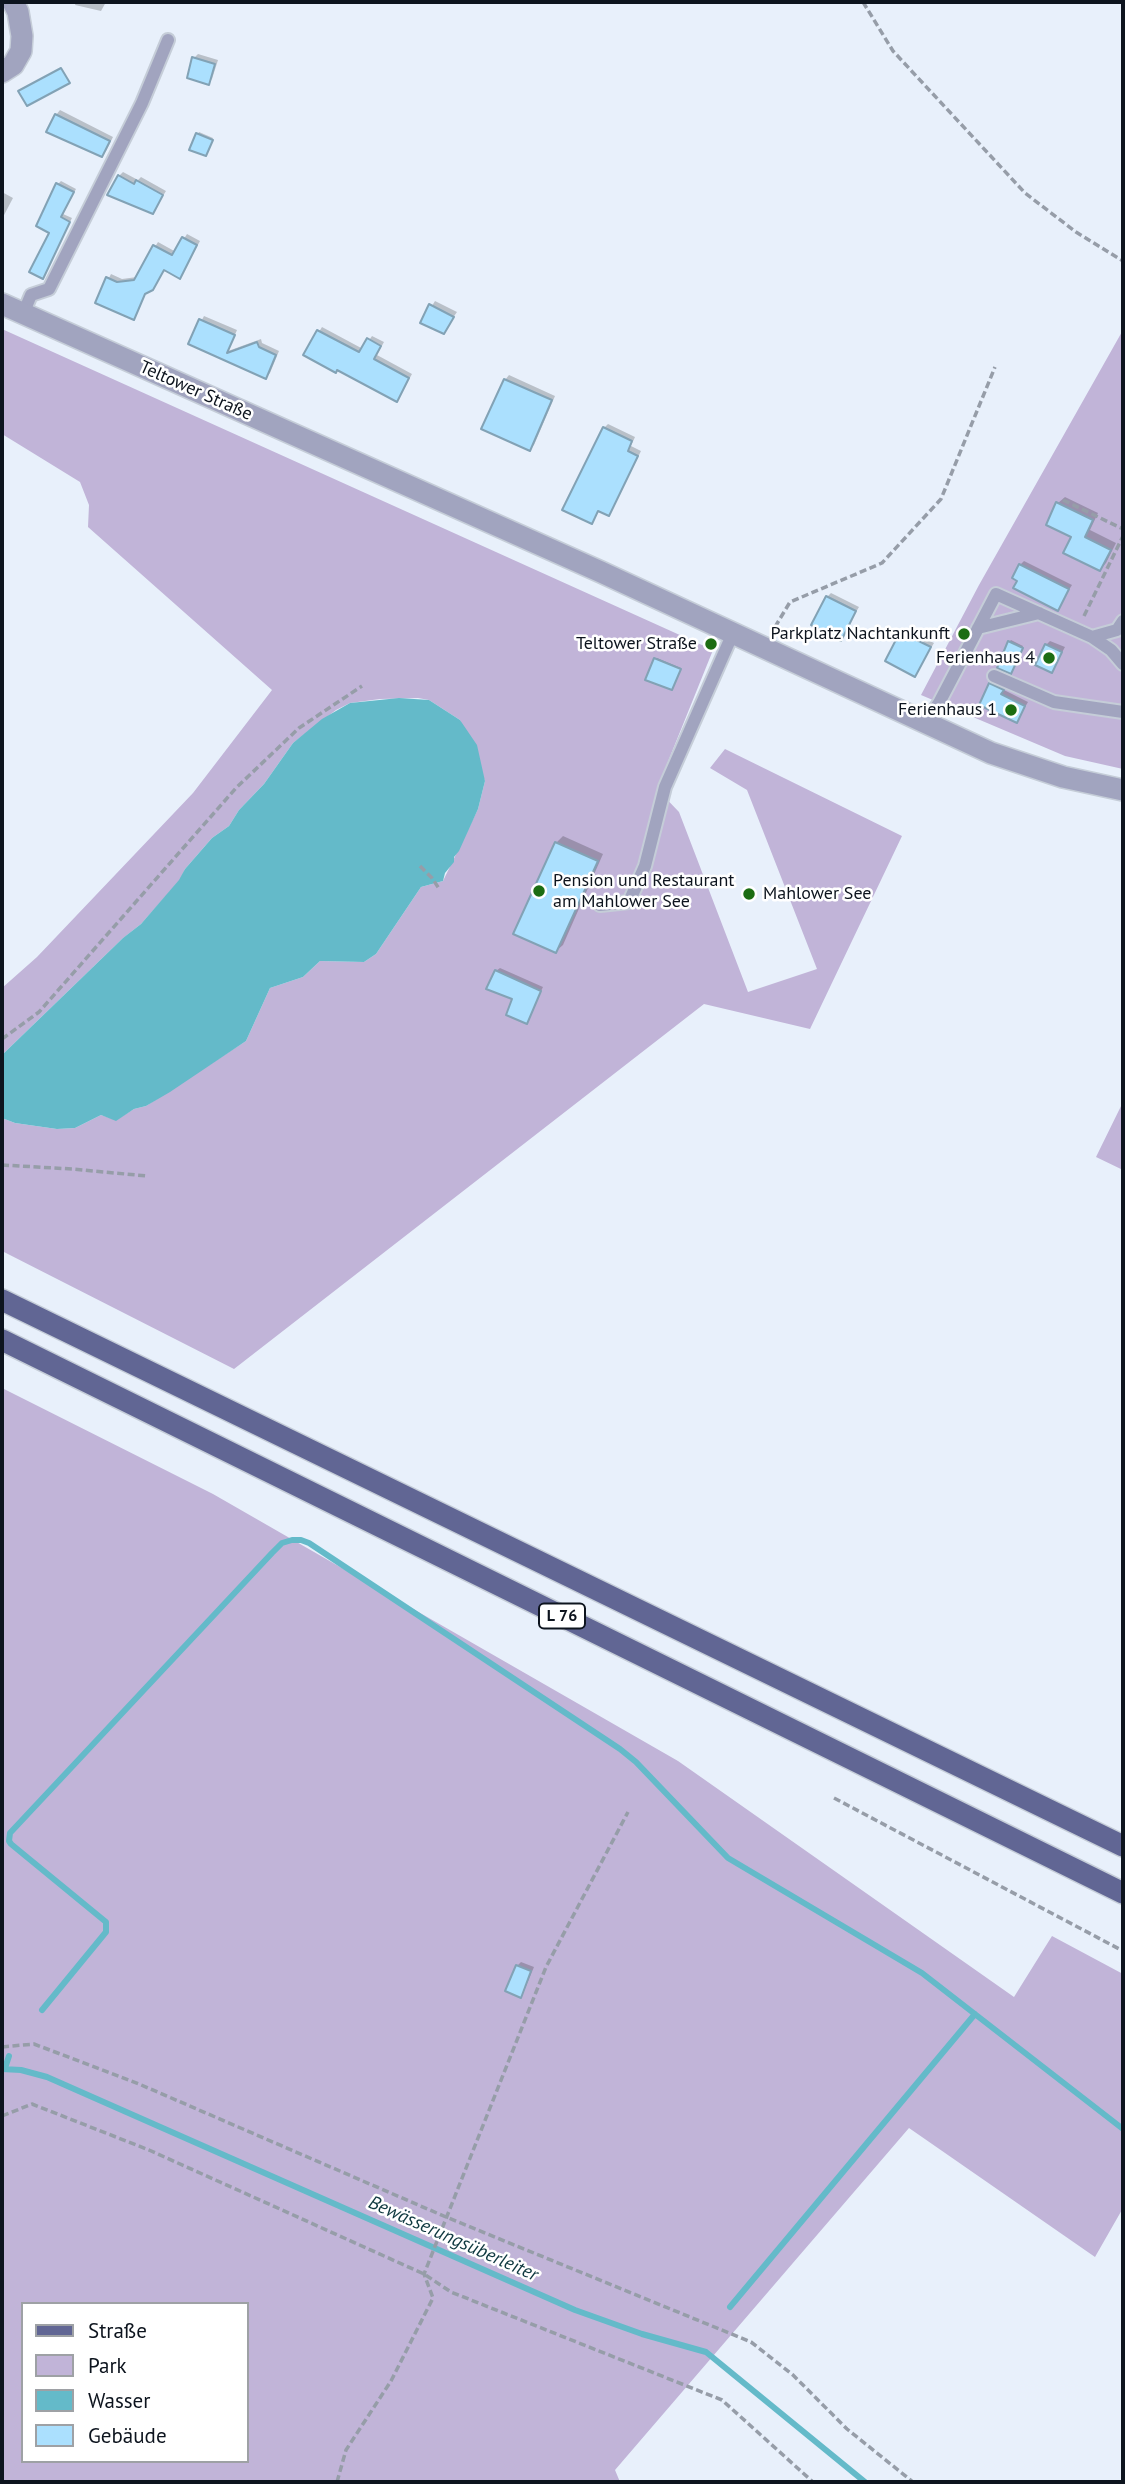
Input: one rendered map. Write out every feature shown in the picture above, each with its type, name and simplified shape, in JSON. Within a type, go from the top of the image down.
[{"type":"main road","name":"L 76","points":[[2,1300],[1123,1846]]},
{"type":"main road","name":"L 76","points":[[2,1340],[1123,1893]]},
{"type":"street","points":[[2,72],[13,65],[21,51],[22,36],[18,12],[13,2]]},
{"type":"street","name":"Teltower Straße","points":[[2,304],[1017,763],[1063,777],[1123,790]]},
{"type":"lane","points":[[23,314],[31,295],[48,289],[142,103],[168,40]]},
{"type":"lane","points":[[925,723],[939,703],[996,594],[1092,637],[1111,650],[1123,664]]},
{"type":"lane","points":[[978,628],[1039,613]]},
{"type":"lane","points":[[1092,637],[1117,630],[1123,621]]},
{"type":"lane","points":[[600,905],[629,902],[645,866],[665,786],[733,633]]},
{"type":"lane","points":[[994,676],[1054,702],[1123,712]]},
{"type":"path","points":[[863,2],[893,51],[1026,193],[1076,232],[1123,261]]},
{"type":"path","points":[[775,627],[790,602],[882,564],[941,499],[995,368]]},
{"type":"path","points":[[1063,500],[1123,529]]},
{"type":"path","points":[[1081,621],[1123,536]]},
{"type":"path","points":[[2,1039],[39,1013],[236,788],[299,728],[362,686]]},
{"type":"path","points":[[420,866],[440,890]]},
{"type":"path","points":[[2,1166],[147,1176]]},
{"type":"path","points":[[834,1798],[1123,1951]]},
{"type":"path","points":[[337,2482],[346,2450],[391,2381],[433,2298],[424,2274],[546,1967],[628,1811]]},
{"type":"path","points":[[2,2047],[34,2044],[139,2084],[446,2217],[751,2342],[793,2375],[847,2428],[913,2482]]},
{"type":"path","points":[[2,2116],[32,2104],[149,2150],[424,2274],[451,2292],[722,2400],[813,2482]]},
{"type":"green space","points":[[2,329],[713,650],[657,789],[679,812],[748,992],[817,969],[747,790],[710,768],[725,749],[902,836],[810,1029],[704,1004],[234,1369],[2,1251],[2,1118],[15,1123],[57,1129],[75,1128],[101,1115],[116,1120],[134,1109],[146,1106],[246,1041],[270,988],[303,977],[320,961],[364,962],[376,954],[421,887],[443,881],[478,809],[485,781],[460,720],[429,700],[380,699],[350,703],[336,710],[293,743],[229,826],[212,838],[141,924],[122,939],[2,1055],[2,988],[37,957],[193,793],[272,690],[88,527],[89,505],[80,482],[2,434]]},
{"type":"green space","points":[[1123,330],[1123,769],[1065,756],[921,695],[979,585]]},
{"type":"green space","points":[[1123,1102],[1123,1170],[1096,1157]]},
{"type":"green space","points":[[2,1388],[213,1494],[678,1761],[1014,1997],[1052,1936],[1123,1974],[1123,2208],[1095,2257],[909,2128],[615,2470],[620,2482],[2,2482]]},
{"type":"water","points":[[399,698],[429,700],[460,720],[477,745],[485,781],[478,809],[443,881],[421,887],[376,954],[364,962],[320,961],[303,977],[270,988],[246,1041],[170,1092],[116,1121],[101,1115],[75,1128],[57,1129],[15,1123],[2,1118],[2,1055],[123,938],[141,924],[212,838],[229,826],[293,743],[322,719],[350,703]]},
{"type":"building","points":[[192,57],[215,64],[209,85],[187,78]]},
{"type":"building","points":[[61,68],[70,83],[27,106],[18,91]]},
{"type":"building","points":[[55,114],[110,141],[102,157],[46,132]]},
{"type":"building","points":[[196,133],[213,140],[206,156],[189,150]]},
{"type":"building","points":[[118,175],[134,184],[136,180],[163,195],[153,214],[107,195]]},
{"type":"building","points":[[56,183],[74,192],[61,217],[70,222],[43,279],[29,272],[49,233],[36,226]]},
{"type":"building","points":[[182,237],[197,245],[180,279],[164,270],[153,290],[145,294],[134,320],[95,303],[106,277],[117,282],[134,280],[153,245],[172,255]]},
{"type":"building","points":[[429,304],[454,317],[444,334],[420,323]]},
{"type":"building","points":[[199,319],[235,335],[227,353],[257,342],[259,347],[276,355],[266,379],[188,344]]},
{"type":"building","points":[[317,330],[359,352],[367,338],[381,346],[374,359],[409,378],[397,402],[303,355]]},
{"type":"building","points":[[504,379],[552,400],[530,451],[481,429]]},
{"type":"building","points":[[603,427],[632,441],[628,451],[638,456],[609,516],[598,511],[592,524],[562,510]]},
{"type":"building","points":[[1056,502],[1093,520],[1085,537],[1111,550],[1100,571],[1063,553],[1071,537],[1046,525]]},
{"type":"building","points":[[1019,564],[1069,589],[1058,611],[1013,588],[1017,581],[1012,578]]},
{"type":"building","points":[[826,596],[856,611],[841,641],[811,625]]},
{"type":"building","points":[[900,632],[931,647],[915,677],[885,661]]},
{"type":"building","points":[[1008,641],[1023,648],[1011,674],[997,668]]},
{"type":"building","name":"Ferienhaus 4","points":[[1045,644],[1062,652],[1052,673],[1035,665]]},
{"type":"building","points":[[654,658],[681,669],[672,690],[645,680]]},
{"type":"building","points":[[989,683],[1004,690],[1001,694],[1025,706],[1017,723],[979,705]]},
{"type":"building","points":[[555,842],[598,861],[556,953],[513,934]]},
{"type":"building","points":[[495,970],[541,991],[527,1024],[506,1015],[512,999],[486,989]]},
{"type":"building","points":[[516,1965],[531,1971],[521,1998],[505,1991]]},
{"type":"waterway","points":[[42,2010],[106,1932],[106,1922],[11,1844],[10,1833],[272,1553],[282,1543],[301,1540],[620,1749],[636,1762],[728,1858],[922,1973],[1123,2129]]},
{"type":"waterway","points":[[730,2307],[975,2014]]},
{"type":"waterway","points":[[5,2068],[9,2056]]},
{"type":"waterway","name":"Bewässerungsüberleiter","points":[[2,2069],[21,2070],[47,2077],[575,2310],[642,2334],[706,2352],[865,2482]]},
{"type":"place","name":"Parkplatz Nachtankunft","points":[[964,634]]},
{"type":"place","name":"Teltower Straße","points":[[711,644]]},
{"type":"place","name":"Ferienhaus 4","points":[[1049,658]]},
{"type":"place","name":"Ferienhaus 1","points":[[1011,710]]},
{"type":"place","name":"Pension und Restaurant am Mahlower See","points":[[539,891]]},
{"type":"place","name":"Mahlower See","points":[[749,894]]}]
